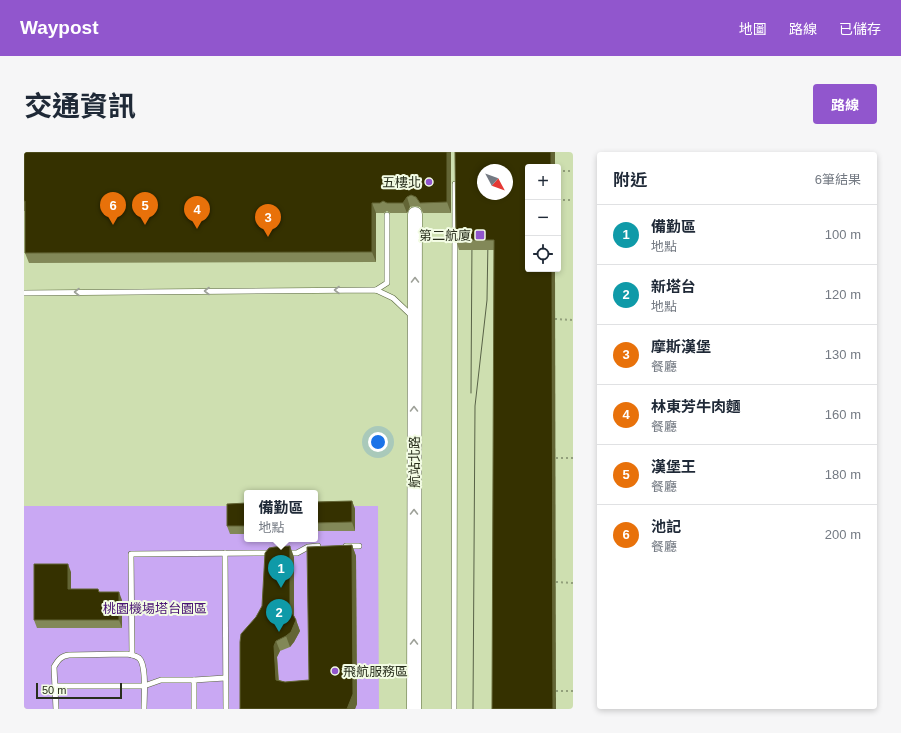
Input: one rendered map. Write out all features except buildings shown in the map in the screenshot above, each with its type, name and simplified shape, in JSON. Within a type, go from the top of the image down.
[{"type":"street","name":"航站北路","points":[[414,709],[415,214]]},
{"type":"lane","points":[[454,709],[455,175]]},
{"type":"lane","points":[[376,290],[387,283],[387,215]]},
{"type":"lane","points":[[24,293],[376,290],[393,298],[406,309],[414,319]]},
{"type":"lane","points":[[281,553],[297,553],[308,546],[322,546]]},
{"type":"lane","points":[[337,546],[359,546]]},
{"type":"lane","points":[[225,553],[226,709]]},
{"type":"lane","points":[[132,655],[131,554],[273,553]]},
{"type":"lane","points":[[56,709],[54,667],[57,661],[64,656],[132,655],[139,658],[143,666],[144,709]]},
{"type":"lane","points":[[55,686],[144,686],[161,680],[225,678]]},
{"type":"lane","points":[[194,680],[194,709]]},
{"type":"path","points":[[561,171],[573,171]]},
{"type":"path","points":[[561,200],[573,200]]},
{"type":"path","points":[[556,319],[573,320]]},
{"type":"path","points":[[556,458],[573,458]]},
{"type":"path","points":[[556,582],[573,583]]},
{"type":"path","points":[[556,691],[573,691]]},
{"type":"green space","name":"桃園機場塔台園區","points":[[24,506],[244,506],[244,542],[318,542],[318,506],[378,506],[379,709],[24,709]]},
{"type":"tram line","points":[[471,393],[472,239]]},
{"type":"tram line","points":[[473,709],[475,406],[487,300],[488,239]]},
{"type":"place","name":"五樓北","points":[[429,182]]},
{"type":"place","name":"池記","points":[[113,225]]},
{"type":"place","name":"漢堡王","points":[[145,225]]},
{"type":"place","name":"林東芳牛肉麵","points":[[197,229]]},
{"type":"place","name":"第二航廈","points":[[480,235]]},
{"type":"place","name":"摩斯漢堡","points":[[268,237]]},
{"type":"place","name":"備勤區","points":[[281,588]]},
{"type":"place","name":"新塔台","points":[[279,632]]},
{"type":"place","name":"飛航服務區","points":[[335,671]]}]
